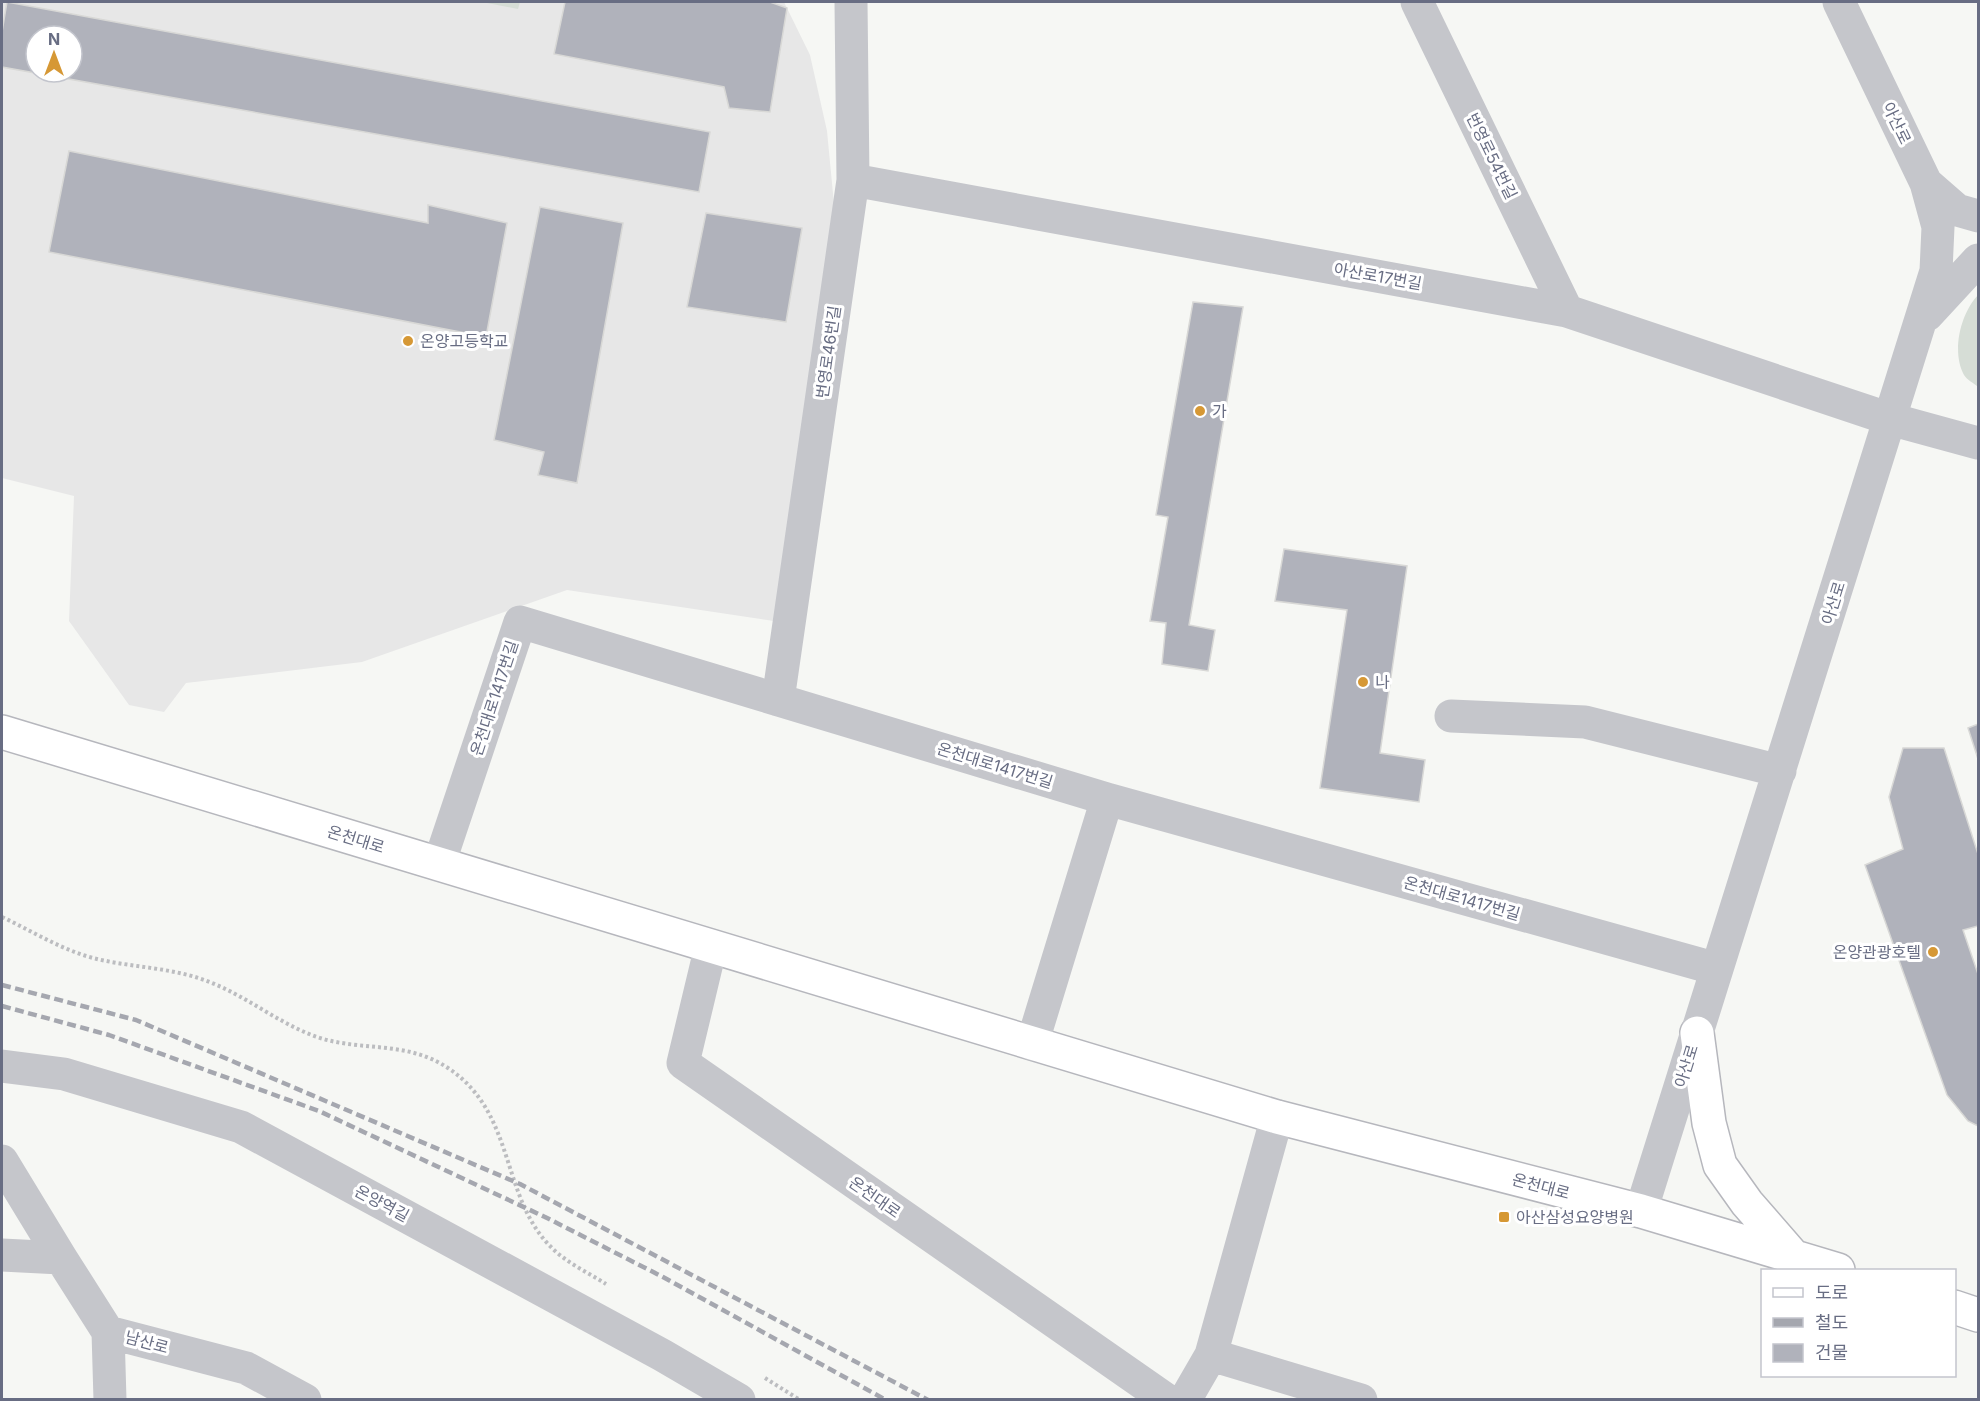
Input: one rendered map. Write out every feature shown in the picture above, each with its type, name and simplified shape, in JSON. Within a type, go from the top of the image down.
[{"type":"main road","name":"온천대로","points":[[2,732],[1277,1117],[1641,1211],[1835,1269]]},
{"type":"main road","points":[[1697,1033],[1709,1123],[1720,1165],[1747,1203],[1794,1257]]},
{"type":"main road","points":[[1956,1308],[1978,1315]]},
{"type":"street","name":"번영로46번길","points":[[777,700],[854,180],[851,2]]},
{"type":"street","name":"번영로54번길","points":[[1417,2],[1567,311]]},
{"type":"street","name":"아산로","points":[[1641,1211],[1936,272],[1938,227],[1926,183],[1839,2]]},
{"type":"street","name":"아산로17번길","points":[[854,180],[1567,311],[1890,419],[1978,443]]},
{"type":"street","points":[[1926,183],[1957,210],[1978,216]]},
{"type":"street","points":[[1922,321],[1978,260]]},
{"type":"street","name":"온천대로1417번길","points":[[439,864],[520,622],[1107,799],[1717,969]]},
{"type":"street","points":[[1451,716],[1585,722],[1779,771]]},
{"type":"street","points":[[1032,1044],[1107,799]]},
{"type":"street","name":"온천대로","points":[[711,946],[682,1063],[1167,1400]]},
{"type":"street","name":"온양역길","points":[[2,1066],[64,1074],[241,1127],[662,1355],[749,1387]]},
{"type":"street","points":[[1185,1400],[1211,1355],[1277,1117]]},
{"type":"street","name":"남산로","points":[[2,1161],[108,1332],[246,1368],[305,1400]]},
{"type":"street","points":[[2,1255],[61,1258]]},
{"type":"street","points":[[108,1332],[110,1400]]},
{"type":"street","points":[[1211,1355],[1361,1400]]},
{"type":"path","points":[[2,917],[61,946],[91,957],[127,966],[175,972],[211,982],[242,997],[296,1029],[319,1038],[346,1044],[377,1045],[404,1050],[429,1057],[448,1068],[468,1083],[496,1126],[521,1200],[534,1225],[550,1246],[608,1285]]},
{"type":"path","points":[[749,1387],[800,1400]]},
{"type":"shaded area","name":"온양고등학교","points":[[2,2],[784,2],[810,55],[827,131],[834,204],[774,621],[567,590],[362,662],[186,683],[164,712],[129,705],[69,621],[74,496],[2,478]]},
{"type":"shaded area","points":[[482,2],[520,2],[518,9]]},
{"type":"shaded area","points":[[1978,295],[1978,387],[1964,375],[1958,355],[1958,344],[1967,312]]},
{"type":"building","points":[[7,2],[710,132],[699,192],[84,82],[84,24],[24,24],[24,71],[2,67],[2,32]]},
{"type":"building","points":[[565,2],[770,2],[787,8],[770,112],[729,108],[724,87],[554,54]]},
{"type":"building","points":[[69,151],[428,223],[428,205],[507,223],[486,337],[49,252]]},
{"type":"building","points":[[540,207],[623,223],[577,483],[538,475],[544,452],[494,440]]},
{"type":"building","points":[[706,213],[802,228],[786,322],[687,307]]},
{"type":"building","name":"가","points":[[1193,302],[1243,307],[1189,625],[1215,630],[1208,671],[1162,664],[1166,623],[1150,621],[1168,517],[1156,515]]},
{"type":"building","name":"나","points":[[1284,549],[1407,566],[1380,753],[1425,760],[1419,802],[1320,788],[1347,610],[1275,601]]},
{"type":"building","points":[[1978,724],[1978,759],[1968,728]]},
{"type":"building","name":"온양관광호텔","points":[[1903,748],[1944,748],[1978,854],[1978,926],[1963,930],[1978,974],[1978,1126],[1968,1121],[1947,1095],[1865,865],[1903,849],[1889,797]]},
{"type":"railway","points":[[2,985],[136,1020],[520,1184],[928,1400]]},
{"type":"railway","points":[[2,1006],[109,1035],[319,1111],[545,1217],[663,1277],[886,1400]]},
{"type":"place","name":"온양고등학교","points":[[408,341]]},
{"type":"place","name":"가","points":[[1200,411]]},
{"type":"place","name":"나","points":[[1363,682]]},
{"type":"place","name":"온양관광호텔","points":[[1933,952]]},
{"type":"place","name":"아산삼성요양병원","points":[[1504,1217]]}]
